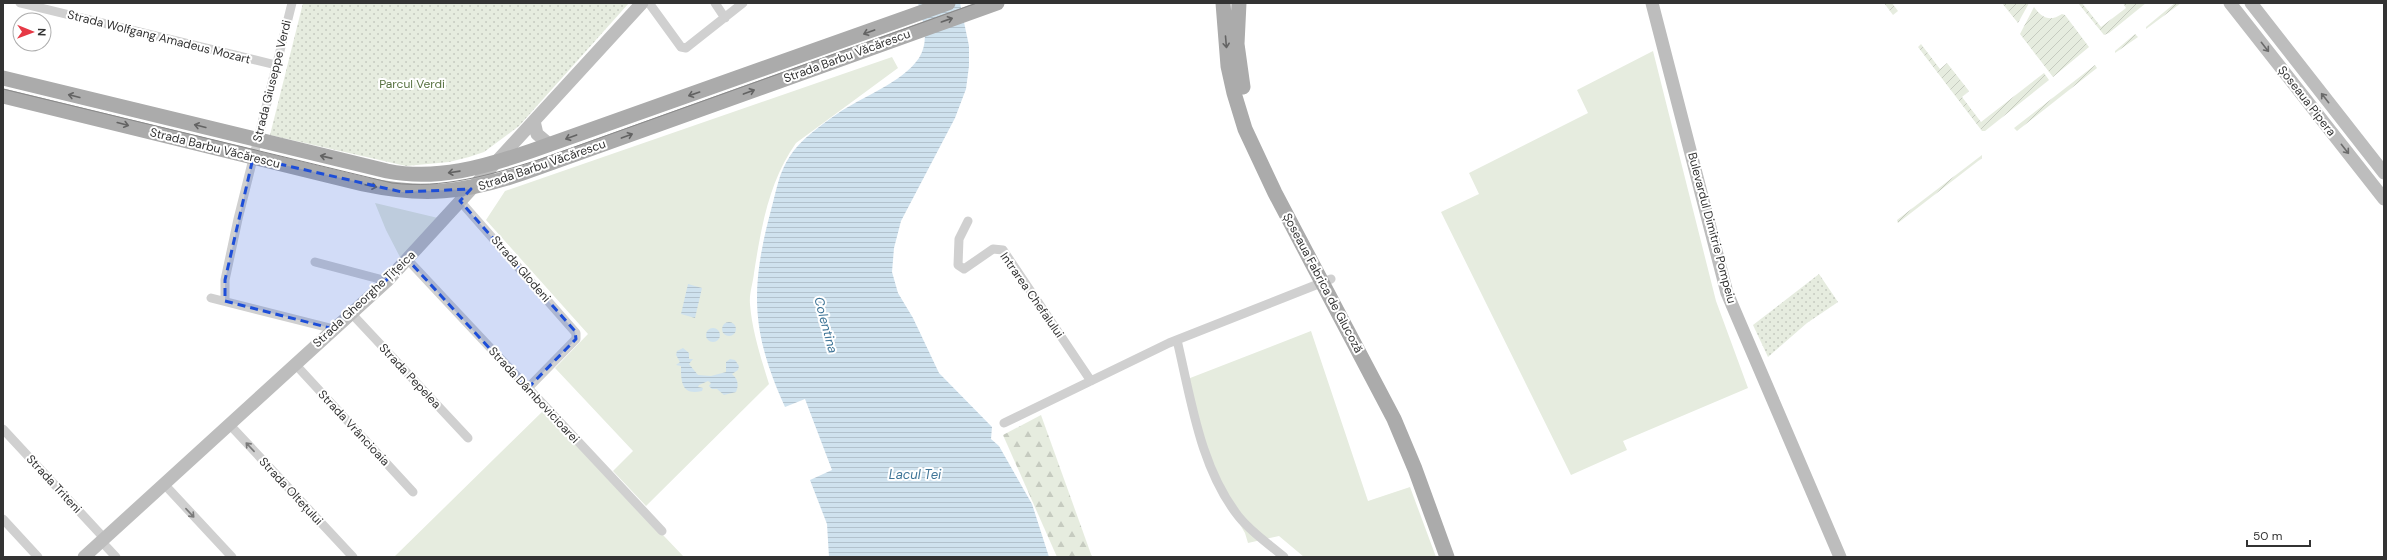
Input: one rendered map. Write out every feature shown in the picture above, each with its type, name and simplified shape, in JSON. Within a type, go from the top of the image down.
[{"type":"main road","name":"Strada Barbu Văcărescu","points":[[3,78],[258,141],[402,174],[454,172],[492,164],[948,3]]},
{"type":"main road","name":"Strada Barbu Văcărescu","points":[[3,96],[253,158],[402,192],[471,189],[523,173],[996,3]]},
{"type":"main road","name":"Șoseaua Fabrica de Glucoză","points":[[1224,3],[1228,66],[1234,94],[1245,129],[1275,193],[1327,281],[1410,432],[1456,557]]},
{"type":"main road","name":"Șoseaua Fabrica de Glucoză","points":[[1239,3],[1237,44],[1242,81],[1249,112],[1264,150],[1402,435],[1447,557]]},
{"type":"street","name":"Strada Wolfgang Amadeus Mozart","points":[[20,3],[276,65]]},
{"type":"street","name":"Strada Giuseppe Verdi","points":[[225,301],[224,280],[292,3]]},
{"type":"street","name":"Strada Gheorghe Țițeica","points":[[84,557],[387,281],[408,260],[492,164],[534,121],[642,3]]},
{"type":"street","points":[[650,3],[683,48],[689,48],[743,3]]},
{"type":"street","points":[[714,3],[725,18]]},
{"type":"street","name":"Bulevardul Dimitrie Pompeiu","points":[[1652,3],[1727,293],[1840,557]]},
{"type":"street","name":"Șoseaua Pipera","points":[[2230,3],[2384,199]]},
{"type":"street","points":[[2240,17],[2251,4]]},
{"type":"street","name":"Șoseaua Pipera","points":[[2251,4],[2384,173]]},
{"type":"street","points":[[534,121],[537,134],[550,144]]},
{"type":"street","name":"Strada Glodeni","points":[[460,201],[575,331],[576,339],[527,389]]},
{"type":"street","name":"Intrarea Chefalului","points":[[968,221],[959,239],[957,260],[960,268],[964,269],[993,249],[1003,250],[1091,381]]},
{"type":"street","name":"Strada Dâmbovicioarei","points":[[408,260],[527,389],[662,530]]},
{"type":"street","points":[[316,262],[387,281]]},
{"type":"street","points":[[1004,423],[1177,340],[1327,281]]},
{"type":"street","points":[[211,298],[334,329]]},
{"type":"street","name":"Strada Pepelea","points":[[352,314],[468,438]]},
{"type":"street","points":[[1177,340],[1202,443],[1218,483],[1238,516],[1256,535],[1284,557]]},
{"type":"street","name":"Strada Vrâncioaia","points":[[295,364],[413,492]]},
{"type":"street","name":"Strada Oltețului","points":[[229,424],[353,557]]},
{"type":"street","name":"Strada Triteni","points":[[3,429],[103,540],[116,557]]},
{"type":"street","points":[[164,484],[232,557]]},
{"type":"street","points":[[3,520],[38,557]]},
{"type":"highlighted area","points":[[253,158],[402,192],[471,189],[460,201],[575,331],[576,339],[527,389],[408,260],[334,329],[225,301],[225,280]]},
{"type":"green space","name":"Parcul Verdi","points":[[303,3],[629,3],[519,126],[484,152],[449,162],[406,166],[270,135]]},
{"type":"green space","points":[[1884,3],[1892,3],[1898,11],[1893,15]]},
{"type":"green space","points":[[2002,3],[2029,3],[2018,23]]},
{"type":"green space","points":[[2078,3],[2082,3],[2101,27],[2126,8],[2123,3],[2146,3],[2109,33],[2104,35]]},
{"type":"green space","points":[[2175,3],[2181,3],[2146,29],[2146,27]]},
{"type":"green space","points":[[2034,7],[2046,18],[2054,18],[2062,14],[2065,15],[2089,47],[2053,77],[2020,34]]},
{"type":"green space","points":[[2135,34],[2138,37],[2115,53],[2115,51]]},
{"type":"green space","points":[[1921,44],[1940,69],[1947,63],[1969,91],[1962,97],[1981,122],[2044,73],[2049,80],[1985,131],[1982,131],[1918,47]]},
{"type":"green space","points":[[1653,51],[1716,301],[1748,388],[1623,441],[1627,450],[1571,475],[1441,212],[1479,194],[1469,173],[1588,113],[1577,90]]},
{"type":"green space","points":[[892,57],[898,68],[796,143],[779,173],[763,222],[750,300],[755,334],[769,384],[646,506],[613,471],[633,451],[555,368],[588,334],[486,220],[505,191]]},
{"type":"green space","points":[[2095,65],[2097,68],[2017,131],[2014,128]]},
{"type":"green space","points":[[1982,155],[1982,158],[1898,223],[1897,220]]},
{"type":"green space","points":[[375,203],[438,218],[401,259],[386,230]]},
{"type":"green space","points":[[1819,274],[1838,302],[1807,323],[1768,357],[1753,325]]},
{"type":"green space","points":[[1311,331],[1368,501],[1410,487],[1436,557],[1304,557],[1279,536],[1248,543],[1245,533],[1219,489],[1185,380]]},
{"type":"green space","points":[[544,410],[684,557],[394,557]]},
{"type":"green space","points":[[1041,415],[1092,557],[1057,557],[1003,435]]},
{"type":"water","name":"Lacul Tei","points":[[918,3],[960,3],[969,46],[969,66],[966,89],[955,118],[901,221],[894,248],[892,272],[898,293],[913,318],[939,373],[992,427],[991,439],[999,446],[1032,504],[1049,557],[829,557],[827,524],[810,480],[832,470],[805,399],[785,407],[774,380],[760,333],[757,310],[757,287],[760,264],[764,238],[776,189],[786,162],[799,144],[811,133],[831,118],[892,82],[912,67],[919,58],[925,38]]},
{"type":"water","points":[[688,284],[702,288],[695,318],[681,314]]},
{"type":"water","points":[[726,322],[732,322],[736,326],[736,332],[732,336],[726,336],[722,332],[722,326]]},
{"type":"water","points":[[710,328],[716,328],[720,332],[720,338],[716,342],[710,342],[706,338],[706,332]]},
{"type":"water","points":[[683,348],[689,353],[689,359],[693,359],[689,364],[698,375],[711,376],[726,372],[726,362],[730,359],[735,360],[739,366],[738,370],[732,374],[736,378],[737,382],[736,392],[724,395],[717,389],[712,389],[709,386],[711,383],[708,381],[699,385],[698,387],[703,388],[702,391],[695,392],[686,389],[682,382],[681,366],[676,365],[680,362],[676,355],[677,351]]},
{"type":"tram line","points":[[3,89],[392,183],[430,184],[466,179],[502,171],[538,160],[977,3]]},
{"type":"water label","name":"Colentina","points":[[826,325]]}]
